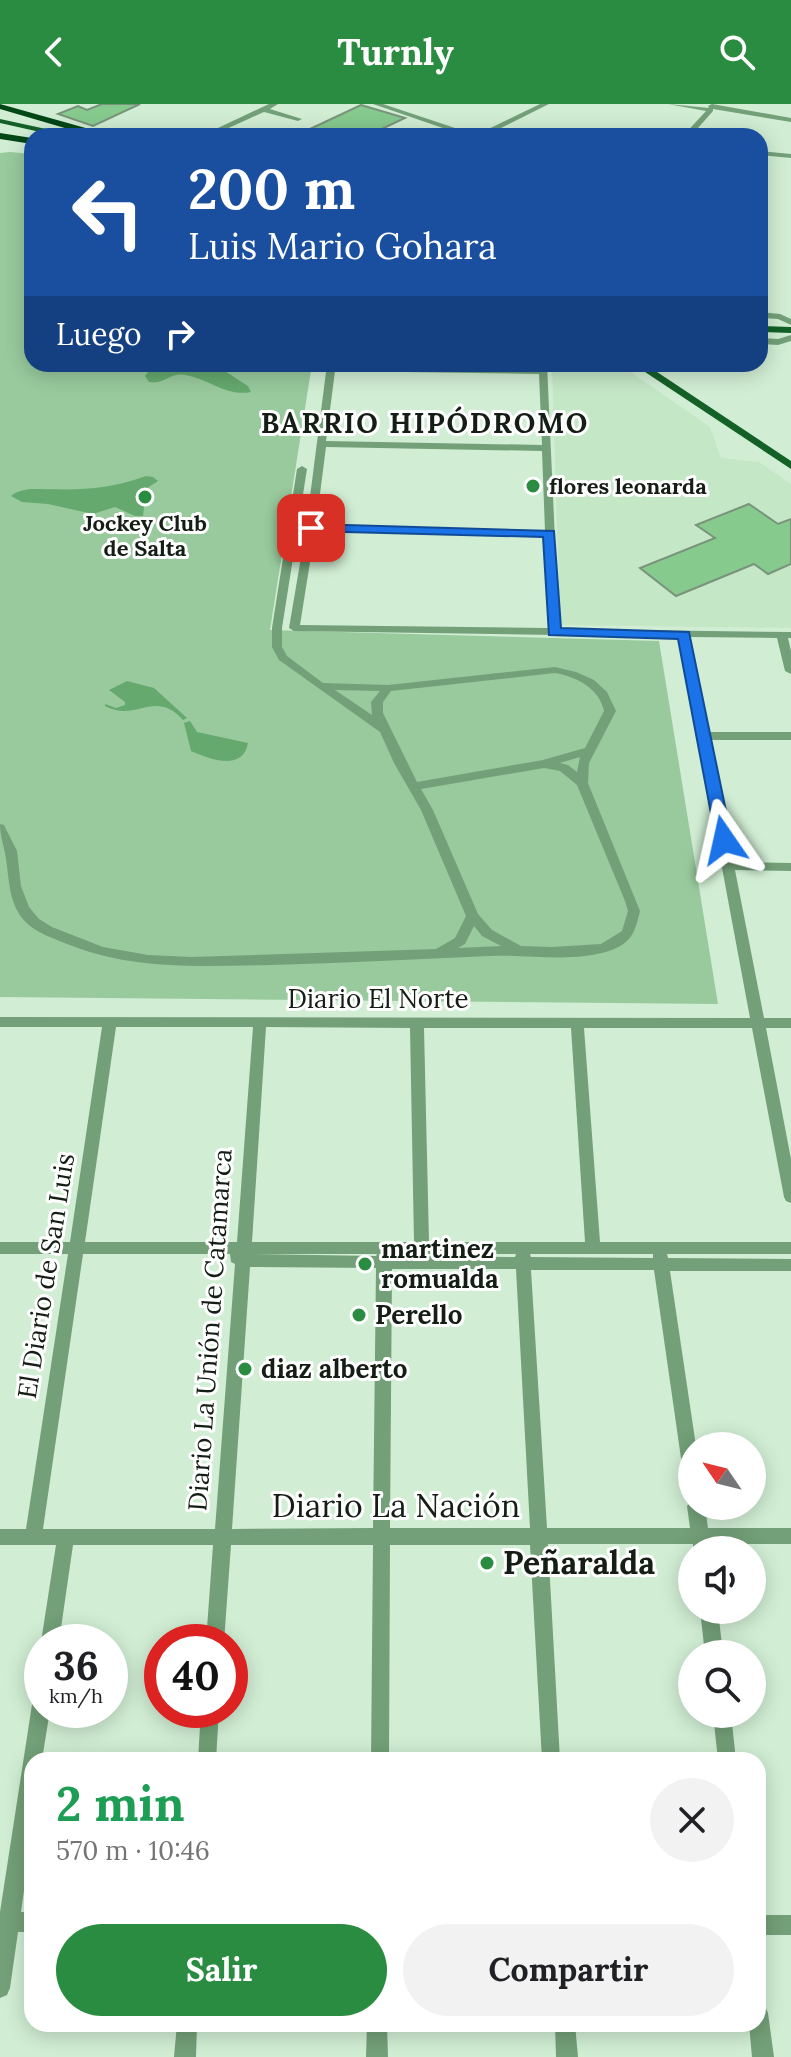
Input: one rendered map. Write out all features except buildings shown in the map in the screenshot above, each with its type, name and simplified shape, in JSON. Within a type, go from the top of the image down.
[{"type":"highway","points":[[0,106],[76,128]]},
{"type":"highway","points":[[0,136],[24,141]]},
{"type":"highway","points":[[0,143],[24,143]]},
{"type":"main road","points":[[0,123],[24,129]]},
{"type":"main road","points":[[0,123],[27,128]]},
{"type":"main road","points":[[768,327],[791,326]]},
{"type":"main road","points":[[650,372],[791,466]]},
{"type":"main road","points":[[663,372],[791,457]]},
{"type":"street","points":[[222,128],[275,104]]},
{"type":"street","points":[[376,104],[451,128]]},
{"type":"street","points":[[494,128],[546,104]]},
{"type":"street","points":[[671,104],[791,120]]},
{"type":"street","points":[[694,128],[711,107]]},
{"type":"street","points":[[762,114],[773,108],[791,113]]},
{"type":"street","points":[[263,109],[298,119]]},
{"type":"street","points":[[768,154],[791,156]]},
{"type":"street","points":[[780,317],[791,308]]},
{"type":"street","points":[[768,316],[780,317],[791,326]]},
{"type":"street","points":[[768,341],[791,338]]},
{"type":"street","points":[[768,343],[791,350]]},
{"type":"street","points":[[277,647],[294,628],[311,528],[330,372]]},
{"type":"street","points":[[544,372],[554,632]]},
{"type":"street","points":[[322,444],[547,448]]},
{"type":"street","points":[[302,469],[277,628],[277,647],[283,658],[358,709],[385,733]]},
{"type":"street","points":[[311,528],[550,534]]},
{"type":"street","points":[[294,628],[786,634],[791,671]]},
{"type":"street","points":[[684,635],[791,1197]]},
{"type":"street","points":[[0,828],[6,845],[5,888],[12,905],[50,931],[102,952],[148,960],[194,962],[520,950],[589,951],[607,947],[628,933],[633,921],[631,901],[582,783],[581,771],[589,751],[608,721],[610,703],[600,691],[574,674],[555,670],[529,670],[388,688],[320,686]]},
{"type":"street","points":[[388,688],[375,707],[385,733],[415,786],[472,916],[487,933],[520,950]]},
{"type":"street","points":[[704,736],[791,736]]},
{"type":"street","points":[[415,786],[544,764],[589,751]]},
{"type":"street","points":[[544,764],[564,768],[582,783]]},
{"type":"street","points":[[729,866],[791,867]]},
{"type":"street","points":[[437,955],[460,941],[472,916]]},
{"type":"street","name":"Diario El Norte","points":[[0,1022],[791,1023]]},
{"type":"street","name":"El Diario de San Luis","points":[[33,1537],[110,1022]]},
{"type":"street","points":[[577,1022],[593,1248]]},
{"type":"street","name":"Diario La Unión de Catamarca","points":[[216,1624],[260,1023]]},
{"type":"street","points":[[417,1023],[422,1254]]},
{"type":"street","points":[[0,1248],[224,1250],[243,1254],[660,1256],[791,1248]]},
{"type":"street","points":[[523,1255],[593,1248],[791,1265]]},
{"type":"street","points":[[380,1752],[384,1255]]},
{"type":"street","points":[[523,1255],[551,1752]]},
{"type":"street","points":[[660,1256],[685,1432]]},
{"type":"street","name":"Diario La Nación","points":[[0,1537],[382,1535],[678,1542]]},
{"type":"street","name":"Diario La Nación","points":[[766,1538],[791,1536]]},
{"type":"street","points":[[53,1624],[66,1537]]},
{"type":"street","points":[[34,1752],[37,1728]]},
{"type":"street","points":[[207,1752],[209,1728]]},
{"type":"street","points":[[724,1728],[726,1752]]},
{"type":"street","points":[[0,1988],[4,1922],[24,1808]]},
{"type":"street","points":[[766,1925],[791,1925]]},
{"type":"street","points":[[185,2057],[187,2032]]},
{"type":"street","points":[[377,2032],[377,2057]]},
{"type":"street","points":[[565,2032],[567,2057]]},
{"type":"street","points":[[760,2032],[763,2057]]},
{"type":"shaded area","name":"Jockey Club de Salta","points":[[0,153],[24,153],[24,372],[311,372],[270,630],[659,641],[718,1004],[0,997]]},
{"type":"shaded area","points":[[148,372],[226,372],[248,386],[251,392],[225,390],[185,375],[175,375],[159,382],[149,382],[145,376]]},
{"type":"shaded area","points":[[552,372],[631,372],[710,427],[721,458],[759,462],[791,484],[791,628],[560,625]]},
{"type":"shaded area","points":[[146,476],[158,481],[135,496],[144,507],[143,516],[135,516],[115,507],[93,514],[22,502],[11,496],[29,489],[106,487]]},
{"type":"shaded area","points":[[127,681],[154,688],[187,718],[183,720],[163,707],[126,711],[105,706],[116,708],[125,705],[109,690]]},
{"type":"shaded area","points":[[190,721],[197,732],[248,743],[245,752],[240,758],[224,761],[191,751],[184,723]]},
{"type":"place","name":"flores leonarda","points":[[533,486]]},
{"type":"place","name":"Jockey Club de Salta","points":[[145,497]]},
{"type":"place","name":"martinez romualda","points":[[365,1264]]},
{"type":"place","name":"Perello","points":[[359,1315]]},
{"type":"place","name":"diaz alberto","points":[[245,1369]]},
{"type":"place","name":"Peñaralda","points":[[487,1563]]},
{"type":"district","name":"BARRIO HIPÓDROMO","points":[[425,423]]},
{"type":"route","points":[[311,528],[550,534],[554,632],[684,635],[724,840]]}]
